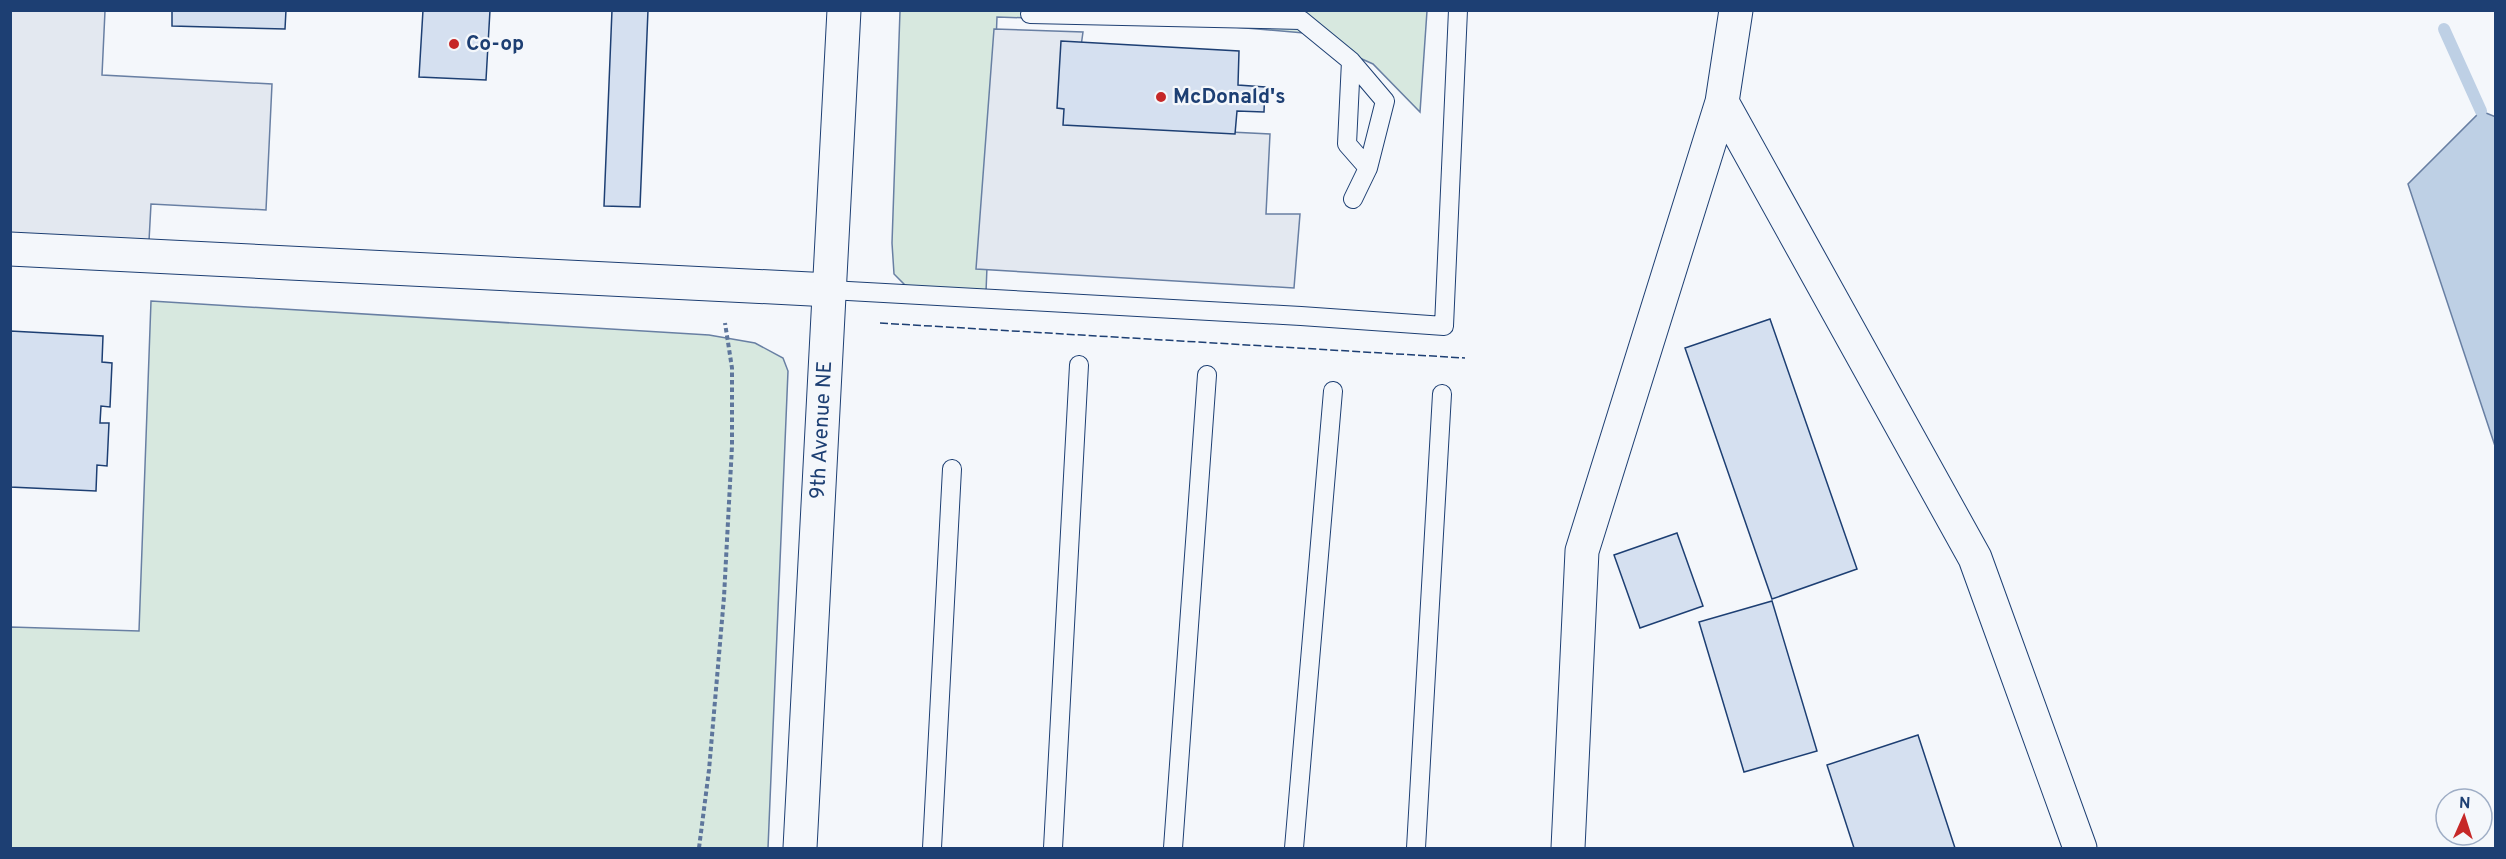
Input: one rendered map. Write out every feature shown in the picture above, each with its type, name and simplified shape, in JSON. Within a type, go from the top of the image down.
[{"type":"street","name":"9th Avenue NE","points":[[800,849],[844,10]]},
{"type":"street","points":[[1568,849],[1582,551],[1722,102],[1736,10]]},
{"type":"street","points":[[1722,102],[1975,558],[2080,849]]},
{"type":"street","points":[[10,249],[830,290]]},
{"type":"lane","points":[[830,290],[1444,326],[1458,10]]},
{"type":"lane","points":[[1030,14],[1301,20],[1351,61],[1385,101],[1368,168],[1353,200]]},
{"type":"lane","points":[[1351,61],[1347,144],[1368,168]]},
{"type":"lane","points":[[1053,849],[1078,365]]},
{"type":"lane","points":[[1173,849],[1207,375]]},
{"type":"lane","points":[[1294,849],[1333,391]]},
{"type":"lane","points":[[1416,849],[1442,394]]},
{"type":"lane","points":[[932,849],[952,469]]},
{"type":"path","points":[[699,849],[710,770],[732,446],[732,368],[720,284]]},
{"type":"shaded area","points":[[10,11],[105,11],[102,75],[272,84],[266,210],[151,204],[149,241],[11,233]]},
{"type":"shaded area","points":[[900,11],[1427,11],[1420,112],[1373,64],[1304,33],[1187,23],[997,17],[986,292],[921,290],[905,285],[894,274],[892,243]]},
{"type":"shaded area","points":[[994,29],[1083,32],[1070,124],[1270,134],[1266,214],[1300,214],[1294,288],[976,269]]},
{"type":"shaded area","points":[[151,301],[709,335],[755,343],[783,358],[788,371],[768,848],[11,848],[11,627],[139,631]]},
{"type":"water","points":[[2481,111],[2496,117],[2495,446],[2408,184]]},
{"type":"building","points":[[172,10],[286,10],[285,29],[172,26]]},
{"type":"building","name":"Co-op","points":[[423,10],[490,10],[486,80],[419,77]]},
{"type":"building","points":[[612,10],[648,10],[640,207],[604,206]]},
{"type":"building","name":"McDonald's","points":[[1061,41],[1239,51],[1238,85],[1265,87],[1264,112],[1237,111],[1235,134],[1063,125],[1064,109],[1057,108]]},
{"type":"building","points":[[1770,319],[1857,569],[1772,599],[1685,348]]},
{"type":"building","points":[[10,331],[103,336],[102,362],[112,363],[110,407],[101,406],[100,423],[109,423],[107,466],[97,465],[96,491],[10,487]]},
{"type":"building","points":[[1677,533],[1703,606],[1640,628],[1614,555]]},
{"type":"building","points":[[1772,601],[1817,751],[1744,772],[1699,622]]},
{"type":"building","points":[[1918,735],[1955,848],[1854,848],[1827,765]]},
{"type":"waterway","points":[[2444,29],[2481,111]]},
{"type":"fence","points":[[880,323],[1465,358]]},
{"type":"place","name":"Co-op","points":[[454,44]]},
{"type":"place","name":"McDonald's","points":[[1161,97]]}]
